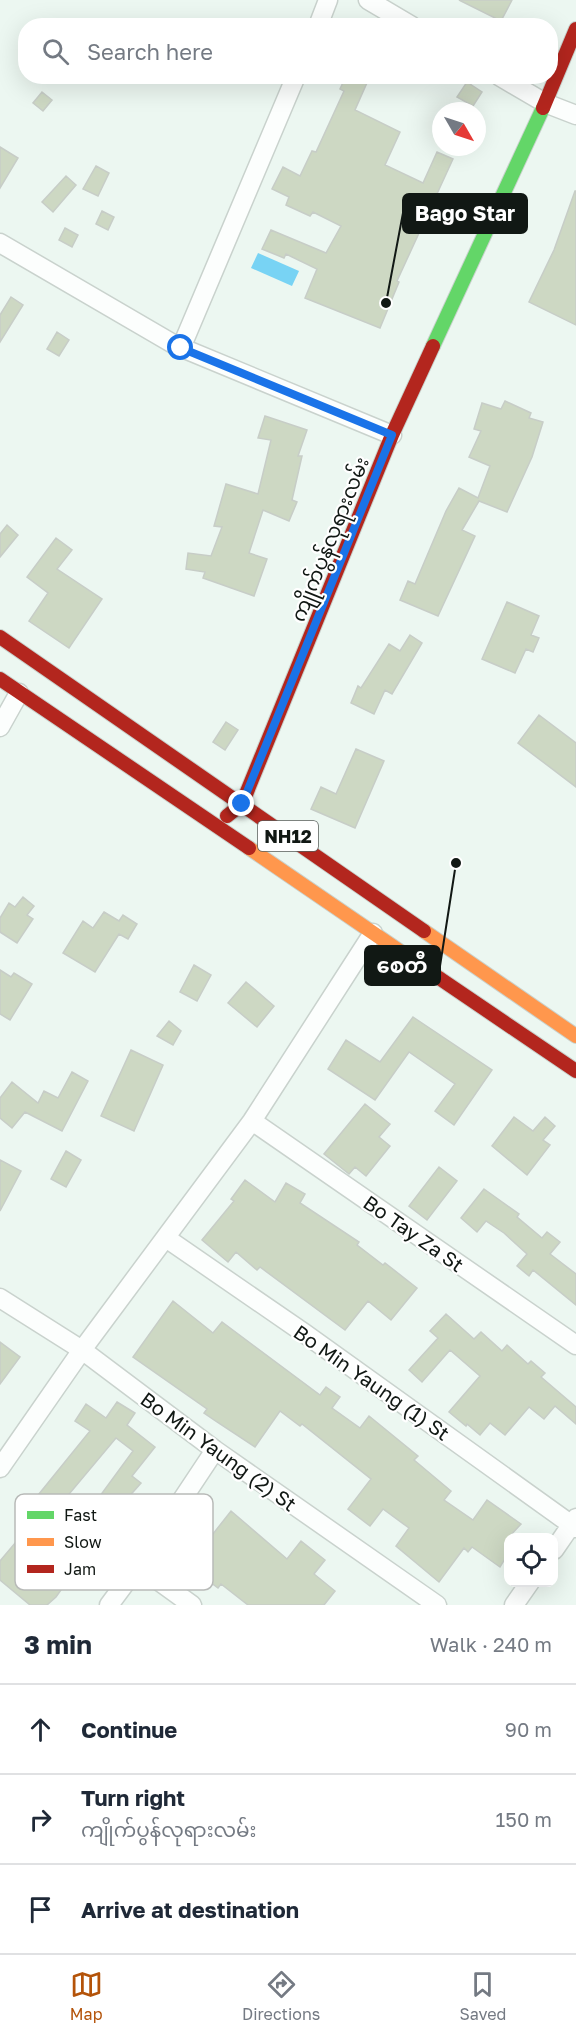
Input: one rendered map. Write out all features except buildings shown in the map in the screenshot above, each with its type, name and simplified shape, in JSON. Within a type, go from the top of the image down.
[{"type":"main road","name":"ကျိုက်ပွန်လုရားလမ်း","points":[[558,72],[576,29]]},
{"type":"main road","name":"ကျိုက်ပွန်လုရားလမ်း","points":[[214,826],[242,804],[392,435],[553,84]]},
{"type":"main road","name":"NH12","points":[[0,637],[576,1036]]},
{"type":"main road","name":"NH12","points":[[0,679],[576,1071]]},
{"type":"street","points":[[321,18],[328,0]]},
{"type":"street","points":[[368,0],[398,18]]},
{"type":"street","points":[[181,348],[293,84]]},
{"type":"street","points":[[513,84],[545,103],[576,115]]},
{"type":"street","points":[[0,243],[181,348],[392,435]]},
{"type":"street","points":[[0,727],[20,693]]},
{"type":"street","points":[[0,1468],[82,1350],[252,1121],[373,933]]},
{"type":"street","name":"Bo Tay Za St","points":[[252,1121],[576,1345]]},
{"type":"street","name":"Bo Min Yaung (1) St","points":[[166,1238],[574,1523]]},
{"type":"street","name":"Bo Min Yaung (2) St","points":[[0,1298],[82,1350],[215,1450],[437,1605]]},
{"type":"street","points":[[186,1494],[215,1450]]},
{"type":"street","points":[[558,1545],[574,1523]]},
{"type":"street","points":[[514,1605],[527,1587]]},
{"type":"street","points":[[108,1605],[120,1590]]},
{"type":"street","points":[[171,1590],[192,1605]]},
{"type":"water","points":[[258,253],[299,271],[292,286],[251,268]]},
{"type":"traffic: fast","points":[[433,346],[543,108]]},
{"type":"traffic: slow","points":[[249,848],[439,978]]},
{"type":"traffic: slow","points":[[424,931],[576,1036]]},
{"type":"traffic: jam","points":[[558,72],[576,29]]},
{"type":"traffic: jam","points":[[543,108],[553,84]]},
{"type":"traffic: jam","points":[[227,816],[242,804],[392,435],[433,346]]},
{"type":"traffic: jam","points":[[0,637],[424,931]]},
{"type":"traffic: jam","points":[[0,679],[249,848]]},
{"type":"traffic: jam","points":[[439,978],[576,1071]]},
{"type":"place","name":"Bago Star","points":[[386,303]]},
{"type":"place","name":"စေတီ","points":[[456,863]]},
{"type":"route","points":[[181,348],[256,381],[392,435],[242,804]]}]
